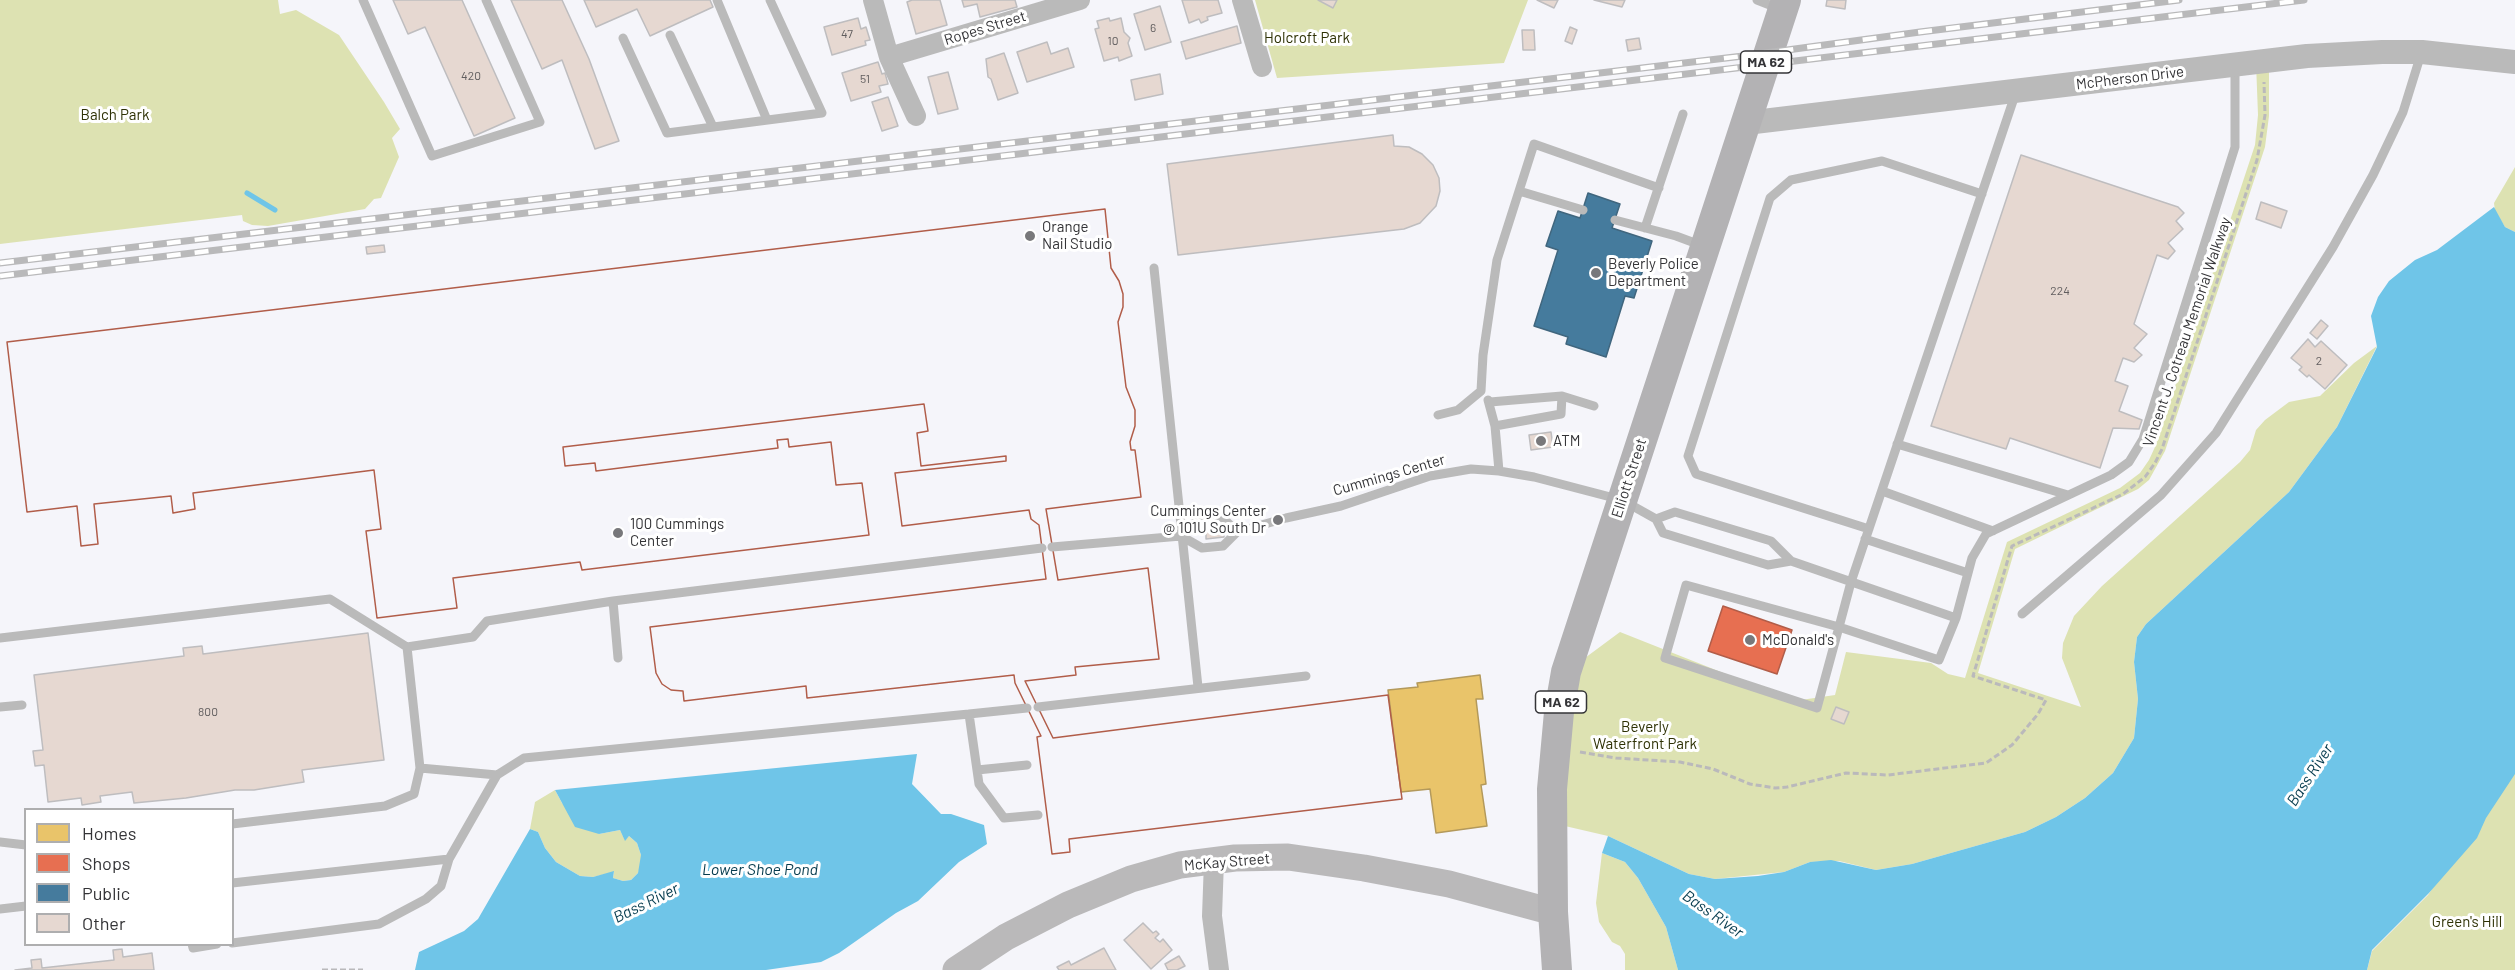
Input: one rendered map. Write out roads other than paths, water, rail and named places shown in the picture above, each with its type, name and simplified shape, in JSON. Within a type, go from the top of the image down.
[{"type":"main road","name":"Elliott Street","points":[[1557,970],[1553,912],[1552,823],[1555,747],[1566,672],[1746,123],[1775,3]]},
{"type":"main road","name":"McKay Street","points":[[956,970],[1006,937],[1068,905],[1131,879],[1180,865],[1235,858],[1288,857],[1342,865],[1449,884],[1553,912]]},
{"type":"street","points":[[873,0],[889,57],[916,116]]},
{"type":"street","name":"Ropes Street","points":[[889,57],[1036,6],[1080,0]]},
{"type":"street","points":[[1242,0],[1262,67]]},
{"type":"street","name":"McPherson Drive","points":[[1746,123],[2235,65],[2382,52],[2422,52],[2515,62]]},
{"type":"street","points":[[1214,861],[1212,916],[1219,970]]},
{"type":"lane","points":[[363,0],[432,156],[540,122],[486,0]]},
{"type":"lane","points":[[717,0],[767,120]]},
{"type":"lane","points":[[623,38],[668,133],[822,113],[770,0]]},
{"type":"lane","points":[[670,35],[713,127]]},
{"type":"lane","points":[[2022,614],[2161,495],[2216,433],[2333,247],[2373,175],[2403,112],[2422,52]]},
{"type":"lane","points":[[2017,91],[1851,582],[1839,627],[1817,708],[1665,658],[1686,585],[1839,627],[1939,660],[1956,618],[1972,558],[1986,534],[2110,475],[2128,462],[2143,439],[2235,147],[2235,65]]},
{"type":"lane","points":[[1645,228],[1683,114]]},
{"type":"lane","points":[[1499,471],[1495,426],[1490,402],[1481,391],[1483,355],[1497,260],[1534,144],[1659,188]]},
{"type":"lane","points":[[1869,529],[1696,474],[1688,456],[1770,198],[1791,180],[1882,161],[1982,194]]},
{"type":"lane","points":[[1519,191],[1582,210]]},
{"type":"lane","points":[[1615,220],[1676,236],[1705,247]]},
{"type":"lane","points":[[1154,268],[1198,687]]},
{"type":"lane","points":[[1438,416],[1458,410],[1481,391]]},
{"type":"lane","points":[[1490,402],[1562,396],[1594,406]]},
{"type":"lane","points":[[1495,426],[1561,414],[1562,396]]},
{"type":"lane","points":[[1898,444],[2068,495]]},
{"type":"lane","name":"Cummings Center","points":[[1181,536],[1202,548],[1223,546],[1237,532],[1341,506],[1430,476],[1471,469],[1534,477],[1622,500],[1656,519],[1663,533],[1768,565],[1791,561]]},
{"type":"lane","points":[[1881,491],[1993,531]]},
{"type":"lane","points":[[1656,519],[1675,512],[1771,541],[1791,561],[1956,618]]},
{"type":"lane","points":[[1052,547],[1181,536],[1199,519],[1220,516],[1237,532]]},
{"type":"lane","points":[[1865,539],[1968,573]]},
{"type":"lane","points":[[0,638],[330,599],[407,647],[472,637],[487,621],[612,601],[1042,548]]},
{"type":"lane","points":[[612,601],[618,658]]},
{"type":"lane","points":[[234,824],[385,806],[414,794],[420,768],[407,647]]},
{"type":"lane","points":[[1038,707],[1306,676]]},
{"type":"lane","points":[[0,707],[22,705]]},
{"type":"lane","points":[[234,943],[380,924],[426,899],[441,886],[449,859],[497,775],[524,758],[1027,708]]},
{"type":"lane","points":[[969,714],[979,784],[1004,818],[1038,815]]},
{"type":"lane","points":[[977,770],[1027,765]]},
{"type":"lane","points":[[420,768],[497,775]]},
{"type":"lane","points":[[0,842],[24,845]]},
{"type":"lane","points":[[234,883],[449,859]]},
{"type":"lane","points":[[0,909],[24,906]]},
{"type":"lane","points":[[192,946],[193,948],[209,946]]},
{"type":"water","name":"Bass River","points":[[2494,207],[2505,227],[2515,232],[2515,774],[2486,818],[2477,838],[2429,893],[2372,950],[2367,970],[1678,970],[1666,927],[1638,878],[1625,862],[1602,853],[1608,836],[1689,874],[1715,879],[1784,872],[1810,862],[1831,860],[1876,870],[1912,864],[2025,832],[2056,817],[2085,798],[2113,773],[2134,738],[2138,699],[2134,662],[2137,637],[2146,624],[2289,492],[2337,427],[2377,347],[2371,316],[2378,297],[2389,281],[2415,260],[2437,250]]},
{"type":"water","name":"Lower Shoe Pond","points":[[917,754],[912,784],[941,814],[951,814],[984,825],[987,844],[959,862],[918,901],[896,913],[839,953],[821,962],[766,970],[415,970],[419,952],[464,931],[478,919],[530,829],[538,832],[545,848],[556,862],[580,876],[593,877],[614,871],[613,878],[623,881],[631,880],[638,873],[641,855],[637,843],[629,836],[625,841],[620,830],[599,834],[575,827],[555,790]]},
{"type":"waterway","points":[[247,193],[275,210]]},
{"type":"railway","points":[[0,263],[1743,56],[2179,0]]},
{"type":"railway","points":[[0,276],[2304,0]]},
{"type":"place","name":"Orange Nail Studio","points":[[1030,236]]},
{"type":"place","name":"Beverly Police Department","points":[[1596,273]]},
{"type":"place","name":"ATM","points":[[1541,441]]},
{"type":"place","name":"Cummings Center @ 101U South Dr","points":[[1278,520]]},
{"type":"place","name":"100 Cummings Center","points":[[618,533]]},
{"type":"place","name":"McDonald's","points":[[1750,640]]},
{"type":"park label","name":"Holcroft Park","points":[[1307,38]]},
{"type":"park label","name":"Balch Park","points":[[115,115]]},
{"type":"park label","name":"Beverly Waterfront Park","points":[[1645,736]]},
{"type":"park label","name":"Green's Hill","points":[[2467,922]]}]
